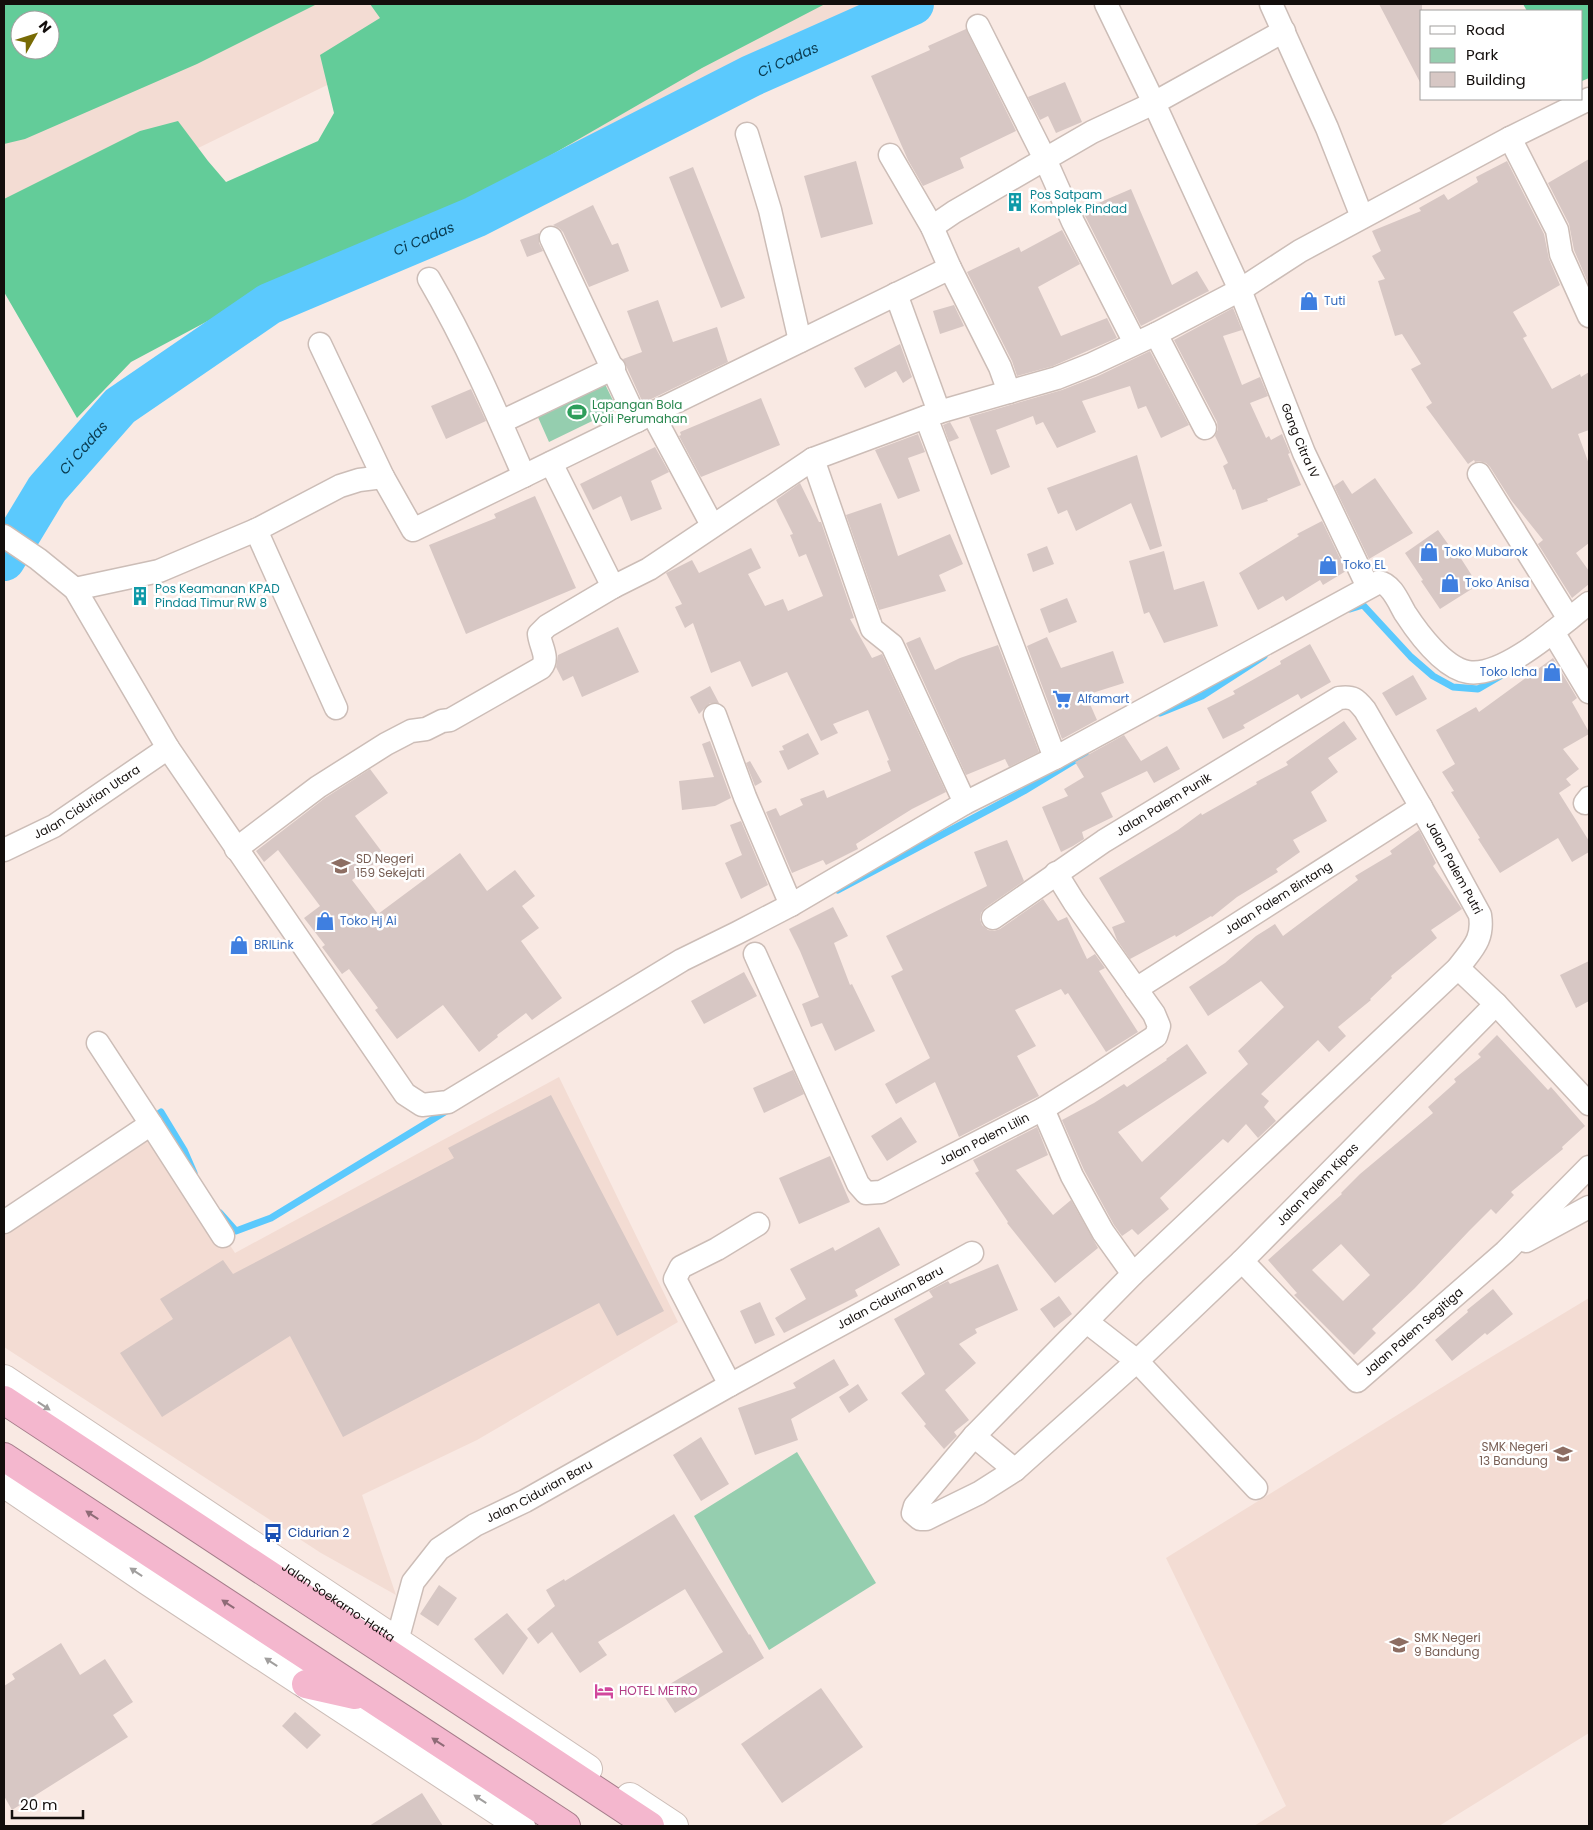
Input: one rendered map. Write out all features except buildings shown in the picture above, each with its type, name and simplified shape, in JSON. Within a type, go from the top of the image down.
[{"type":"highway","name":"Jalan Soekarno-Hatta","points":[[4,1400],[650,1826]]},
{"type":"highway","points":[[4,1457],[566,1826]]},
{"type":"highway","points":[[306,1684],[371,1698]]},
{"type":"main road","name":"Jalan Soekarno-Hatta","points":[[4,1379],[674,1826]]},
{"type":"main road","points":[[4,1483],[140,1576],[521,1826]]},
{"type":"street","name":"Gang Citra IV","points":[[1106,4],[1240,290],[1304,453],[1368,587]]},
{"type":"street","points":[[1271,4],[1327,128],[1362,217]]},
{"type":"street","points":[[978,26],[1045,159],[1073,222],[1135,343]]},
{"type":"street","points":[[932,227],[954,212],[1092,132],[1154,103],[1284,31]]},
{"type":"street","points":[[236,849],[318,787],[386,744],[411,731],[426,729],[442,721],[450,720],[541,668],[545,664],[546,659],[539,634],[542,630],[613,587],[649,569],[813,458],[932,415],[1057,378],[1092,364],[1156,334],[1240,290],[1300,251],[1362,217],[1510,138],[1589,100]]},
{"type":"street","points":[[747,134],[770,210],[800,341]]},
{"type":"street","points":[[1510,138],[1557,230],[1561,254],[1589,316]]},
{"type":"street","points":[[890,155],[932,227],[950,268],[1000,366],[1008,392]]},
{"type":"street","points":[[551,238],[614,368],[712,525]]},
{"type":"street","points":[[320,344],[383,478],[413,530],[950,268]]},
{"type":"street","points":[[429,279],[448,312],[501,422],[524,476]]},
{"type":"street","points":[[896,294],[932,415],[1055,758]]},
{"type":"street","points":[[1156,334],[1205,428]]},
{"type":"street","points":[[501,422],[614,368]]},
{"type":"street","points":[[813,458],[872,629],[892,645],[965,803]]},
{"type":"street","points":[[551,463],[613,587]]},
{"type":"street","points":[[1479,474],[1561,625],[1589,692]]},
{"type":"street","points":[[75,589],[159,572],[256,530],[340,486],[359,480],[383,478]]},
{"type":"street","points":[[256,530],[336,708]]},
{"type":"street","points":[[4,536],[38,558],[75,589],[168,748],[405,1094],[422,1105],[448,1102],[682,960],[791,905],[965,803],[1055,758],[1379,582],[1385,583],[1430,645],[1450,665],[1470,672],[1489,671],[1516,658],[1589,603]]},
{"type":"street","name":"Jalan Palem Putri","points":[[974,1436],[1133,1274],[1458,968],[1480,938],[1482,927],[1480,915],[1365,710],[1351,696],[1339,698]]},
{"type":"street","name":"Jalan Palem Punik","points":[[993,918],[1104,841],[1339,698]]},
{"type":"street","points":[[715,715],[744,797],[791,905]]},
{"type":"street","name":"Jalan Cidurian Utara","points":[[4,850],[54,826],[168,748]]},
{"type":"street","name":"Jalan Palem Bintang","points":[[1136,989],[1421,807]]},
{"type":"street","name":"Jalan Palem Lilin","points":[[755,954],[858,1184],[866,1193],[882,1192],[1043,1109],[1094,1078],[1156,1036],[1159,1026],[1154,1014],[1074,902],[1056,873]]},
{"type":"street","points":[[1458,968],[1496,1004],[1589,1104]]},
{"type":"street","name":"Jalan Palem Kipas","points":[[974,1436],[915,1506],[913,1513],[920,1519],[926,1519],[979,1493],[1015,1470],[1138,1361],[1242,1261],[1496,1004]]},
{"type":"street","points":[[98,1043],[223,1236]]},
{"type":"street","points":[[1043,1109],[1072,1176],[1103,1232],[1133,1274]]},
{"type":"street","points":[[4,1222],[151,1124]]},
{"type":"street","name":"Jalan Palem Segitiga","points":[[1242,1261],[1356,1380],[1506,1252],[1589,1167]]},
{"type":"street","name":"Jalan Palem Segitiga","points":[[1506,1252],[1589,1207]]},
{"type":"street","points":[[730,1385],[675,1279],[681,1267],[717,1249],[758,1224]]},
{"type":"street","name":"Jalan Cidurian Baru","points":[[397,1641],[413,1582],[438,1549],[475,1525],[525,1501],[730,1385],[972,1253]]},
{"type":"street","points":[[1087,1322],[1138,1361],[1256,1488]]},
{"type":"street","points":[[974,1436],[1015,1470]]},
{"type":"shaded area","points":[[4,4],[493,4],[4,243]]},
{"type":"shaded area","points":[[506,4],[912,4],[778,67],[582,174]]},
{"type":"shaded area","points":[[559,1077],[678,1322],[477,1440],[362,1495],[396,1595],[321,1553],[4,1347],[4,1222],[153,1126],[235,1253]]},
{"type":"shaded area","name":"SMK Negeri 9 Bandung","points":[[1589,1298],[1589,1733],[1439,1826],[1254,1826],[1286,1806],[1166,1558]]},
{"type":"green space","points":[[4,4],[317,4],[197,64],[25,139],[4,144]]},
{"type":"green space","points":[[370,4],[825,4],[702,68],[527,169],[392,236],[266,290],[131,362],[77,418],[4,292],[4,199],[140,131],[178,121],[226,182],[318,141],[334,113],[320,55],[380,18]]},
{"type":"green space","points":[[1523,4],[1589,4],[1589,78],[1583,81],[1583,10],[1526,10]]},
{"type":"green space","name":"Lapangan Bola Voli Perumahan","points":[[604,382],[617,409],[549,442],[537,415]]},
{"type":"green space","points":[[797,1452],[876,1583],[769,1650],[694,1516]]},
{"type":"waterway","name":"Ci Cadas","points":[[4,560],[47,489],[120,406],[269,304],[475,217],[751,76],[913,4]]},
{"type":"waterway","points":[[1350,609],[1363,605],[1411,657],[1433,676],[1453,687],[1478,689],[1502,675]]},
{"type":"waterway","points":[[1160,713],[1202,696],[1264,656]]},
{"type":"waterway","points":[[838,890],[1024,791],[1085,754]]},
{"type":"waterway","points":[[220,1213],[236,1231],[271,1218],[448,1110]]},
{"type":"waterway","points":[[151,1119],[161,1112],[184,1150],[194,1173]]},
{"type":"place","name":"Pos Satpam Komplek Pindad","points":[[1015,202]]},
{"type":"place","name":"Tuti","points":[[1309,301]]},
{"type":"place","name":"Lapangan Bola Voli Perumahan","points":[[577,412]]},
{"type":"place","name":"Toko Mubarok","points":[[1429,552]]},
{"type":"place","name":"Toko EL","points":[[1328,565]]},
{"type":"place","name":"Toko Anisa","points":[[1450,583]]},
{"type":"place","name":"Pos Keamanan KPAD Pindad Timur RW 8","points":[[140,596]]},
{"type":"place","name":"Toko Icha","points":[[1552,672]]},
{"type":"place","name":"Alfamart","points":[[1062,699]]},
{"type":"place","name":"SD Negeri 159 Sekejati","points":[[341,866]]},
{"type":"place","name":"Toko Hj Ai","points":[[325,921]]},
{"type":"place","name":"BRILink","points":[[239,945]]},
{"type":"place","name":"SMK Negeri 13 Bandung","points":[[1563,1454]]},
{"type":"place","name":"Cidurian 2","points":[[273,1533]]},
{"type":"place","name":"SMK Negeri 9 Bandung","points":[[1399,1645]]},
{"type":"place","name":"HOTEL METRO","points":[[604,1691]]}]
